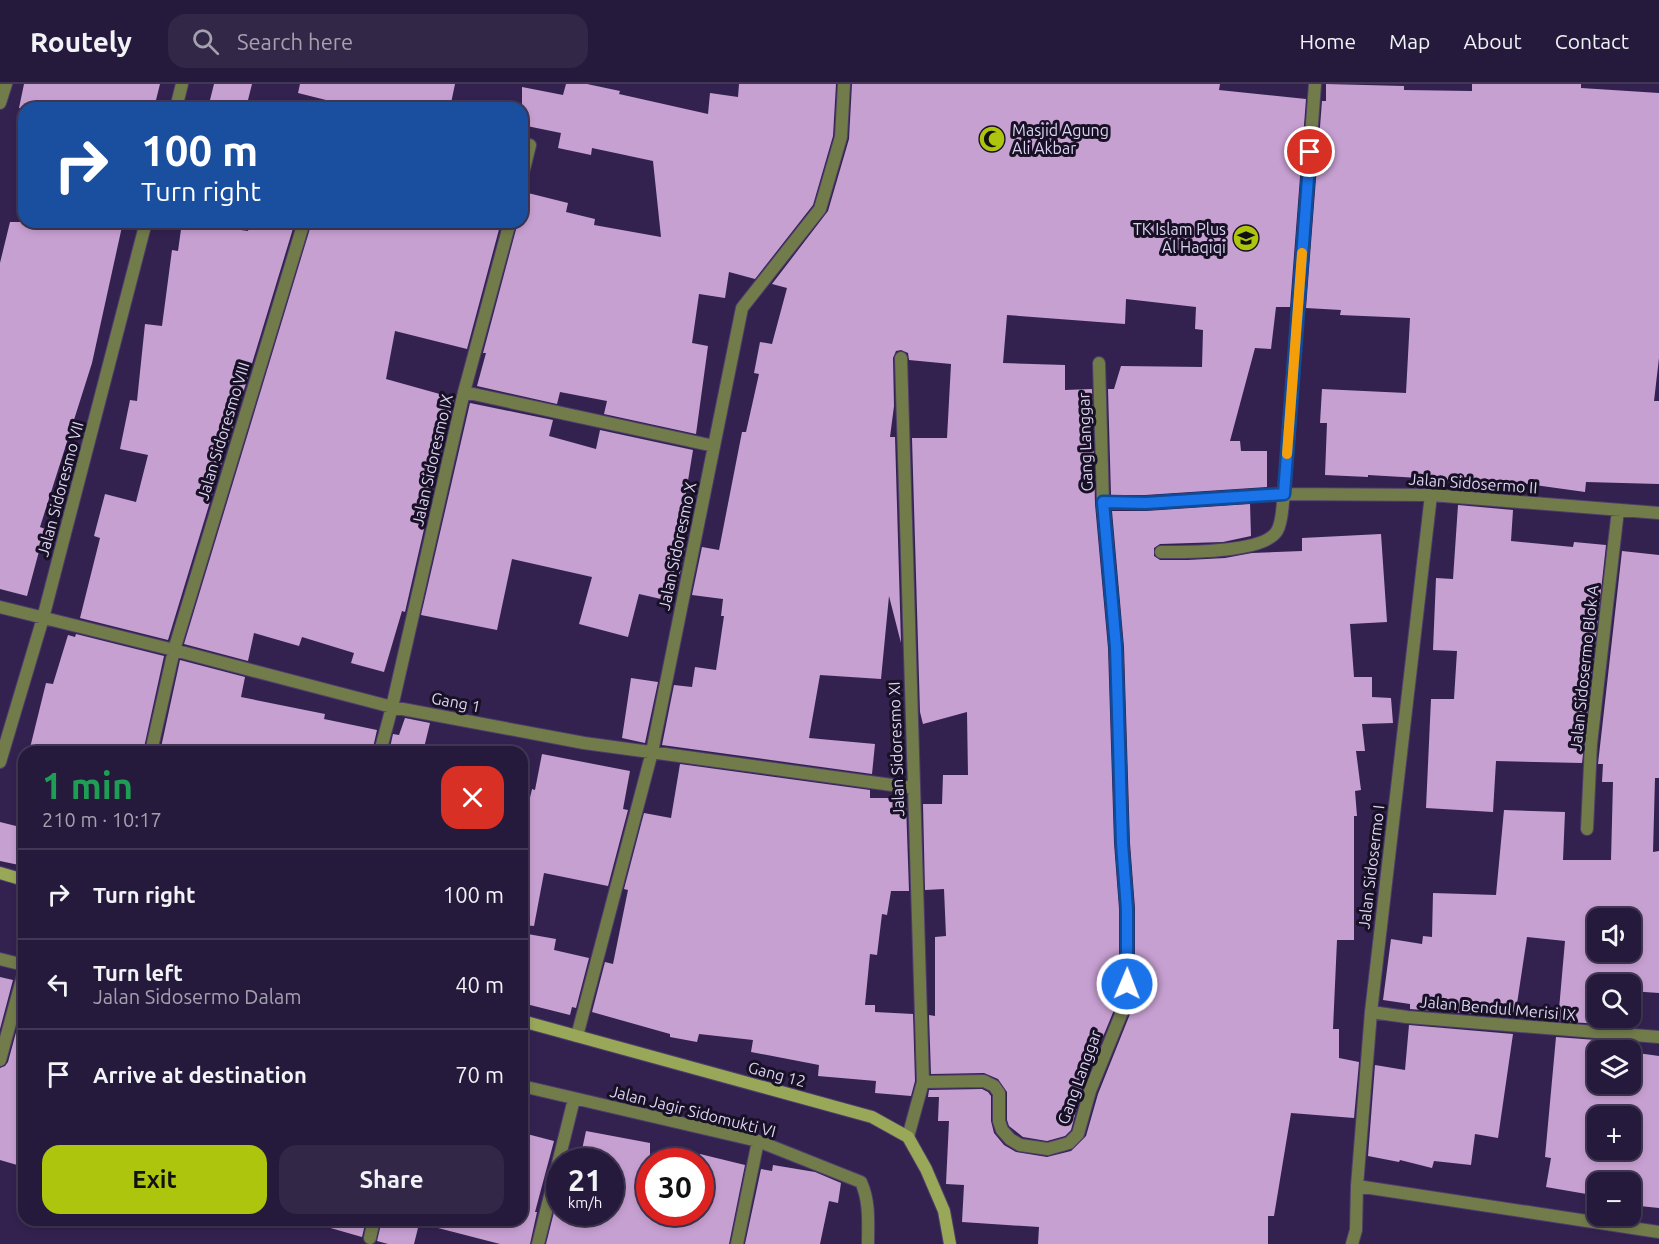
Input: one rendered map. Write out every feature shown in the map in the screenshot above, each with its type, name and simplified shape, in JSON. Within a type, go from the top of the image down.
[{"type":"street","points":[[0,104],[6,84]]},
{"type":"street","points":[[178,102],[182,84]]},
{"type":"street","name":"Jalan Sidoresmo X","points":[[577,1036],[652,752],[742,308],[820,209],[841,136],[844,84]]},
{"type":"street","points":[[1161,552],[1198,552],[1264,542],[1280,525],[1315,84]]},
{"type":"street","points":[[528,153],[530,145]]},
{"type":"street","name":"Jalan Sidoresmo VII","points":[[0,762],[43,618],[144,228]]},
{"type":"street","name":"Jalan Sidoresmo VIII","points":[[151,746],[174,650],[302,228]]},
{"type":"street","name":"Jalan Sidoresmo IX","points":[[382,746],[464,392],[508,228]]},
{"type":"street","name":"Jalan Sidoresmo XI","points":[[901,358],[923,1082],[908,1137]]},
{"type":"street","name":"Gang Langgar","points":[[923,1082],[984,1081],[994,1086],[999,1093],[999,1121],[1002,1130],[1010,1139],[1020,1145],[1048,1149],[1069,1143],[1078,1134],[1090,1091],[1122,1012],[1127,984],[1127,909],[1122,843],[1116,647],[1103,502],[1099,363]]},
{"type":"street","points":[[464,392],[714,446]]},
{"type":"street","name":"Jalan Sidosermo II","points":[[1103,502],[1146,503],[1284,494],[1431,495],[1659,513]]},
{"type":"street","name":"Jalan Sidosermo I","points":[[1352,1244],[1356,1230],[1357,1186],[1371,1012],[1431,495]]},
{"type":"street","name":"Jalan Sidosermo Blok A","points":[[1587,829],[1591,744],[1618,510]]},
{"type":"street","name":"Gang 1","points":[[0,608],[174,650],[392,707],[584,743],[914,788]]},
{"type":"street","points":[[0,873],[18,878]]},
{"type":"street","points":[[0,959],[18,964]]},
{"type":"street","points":[[0,1060],[18,994]]},
{"type":"street","name":"Jalan Bendul Merisi IX","points":[[1371,1012],[1407,1017],[1659,1037]]},
{"type":"street","name":"Gang 12","points":[[528,1023],[872,1117],[908,1137]]},
{"type":"street","name":"Jalan Jagir Sidomukti VI","points":[[528,1088],[758,1141],[861,1182],[867,1194],[868,1244]]},
{"type":"street","points":[[538,1244],[574,1099]]},
{"type":"street","points":[[908,1137],[926,1169],[944,1211],[950,1244]]},
{"type":"street","points":[[736,1244],[758,1141]]},
{"type":"street","points":[[1357,1186],[1659,1232]]},
{"type":"street","points":[[370,1238],[373,1226]]},
{"type":"building","points":[[24,84],[160,84],[156,102],[20,102]]},
{"type":"building","points":[[214,84],[252,84],[248,102],[210,102]]},
{"type":"building","points":[[300,84],[455,84],[451,102],[334,102],[298,93]]},
{"type":"building","points":[[566,84],[587,84],[620,91],[619,94],[708,114],[710,93],[738,97],[739,84],[836,84],[833,136],[813,205],[755,279],[729,272],[725,298],[699,294],[692,343],[708,346],[696,434],[604,414],[607,401],[560,392],[557,404],[477,386],[486,353],[483,353],[516,228],[528,228],[528,193],[568,203],[566,212],[595,219],[594,225],[661,237],[653,161],[592,148],[591,155],[558,148],[561,133],[528,126],[528,102],[522,102],[522,87],[563,95]]},
{"type":"building","points":[[852,84],[1220,84],[1219,90],[1306,99],[1290,307],[1276,307],[1271,349],[1255,348],[1230,441],[1240,441],[1241,451],[1267,451],[1267,487],[1111,495],[1108,389],[1114,389],[1121,366],[1202,367],[1203,330],[1195,329],[1196,307],[1126,299],[1125,324],[1007,315],[1003,363],[1065,365],[1065,390],[1092,389],[1095,504],[1108,648],[1114,843],[1119,909],[1119,983],[1114,1010],[1082,1088],[1071,1130],[1065,1136],[1047,1141],[1023,1137],[1009,1126],[1007,1092],[998,1079],[984,1073],[931,1074],[929,1015],[935,1016],[935,937],[946,936],[944,889],[925,890],[923,804],[942,804],[943,775],[968,775],[967,712],[923,724],[920,712],[912,438],[947,438],[951,364],[909,360],[908,353],[901,350],[896,351],[893,358],[894,406],[890,437],[895,437],[901,643],[889,596],[881,679],[820,675],[809,738],[875,744],[872,774],[662,745],[674,685],[692,687],[695,667],[716,670],[724,616],[721,616],[723,599],[692,595],[702,547],[719,550],[742,432],[746,432],[759,374],[754,373],[760,342],[772,344],[787,288],[772,284],[828,211],[849,139]]},
{"type":"building","points":[[1326,84],[1404,86],[1404,90],[1472,91],[1472,84],[1581,84],[1581,88],[1659,93],[1659,358],[1654,401],[1659,401],[1659,484],[1586,482],[1585,492],[1514,482],[1514,493],[1459,489],[1459,482],[1454,482],[1454,480],[1325,475],[1327,423],[1320,423],[1322,389],[1406,393],[1410,318],[1340,315],[1341,310],[1306,308],[1322,101],[1326,101]]},
{"type":"building","points":[[10,222],[18,222],[18,228],[122,228],[92,363],[40,527],[45,529],[27,596],[0,589],[0,263]]},
{"type":"building","points":[[181,228],[226,228],[248,231],[249,228],[293,228],[168,640],[80,618],[100,538],[94,536],[105,494],[136,502],[148,455],[120,449],[130,400],[137,401],[145,324],[162,326],[172,250],[178,251]]},
{"type":"building","points":[[310,228],[499,228],[467,349],[395,331],[386,379],[454,398],[405,612],[402,611],[384,672],[351,663],[354,653],[302,637],[299,646],[254,633],[248,661],[184,644]]},
{"type":"building","points":[[470,403],[553,420],[549,436],[596,449],[600,430],[693,450],[678,542],[686,544],[676,592],[672,592],[670,601],[639,594],[628,637],[579,624],[592,577],[512,559],[497,630],[421,615]]},
{"type":"building","points":[[1250,504],[1251,536],[1223,542],[1160,544],[1154,548],[1154,556],[1160,560],[1188,560],[1225,558],[1252,553],[1302,551],[1302,538],[1381,534],[1387,622],[1350,624],[1354,677],[1372,677],[1372,697],[1391,698],[1393,723],[1362,724],[1365,751],[1356,751],[1361,790],[1355,791],[1357,816],[1354,816],[1354,940],[1337,940],[1333,1029],[1339,1029],[1339,1058],[1359,1062],[1354,1118],[1291,1113],[1274,1216],[1268,1216],[1268,1244],[1038,1244],[1039,1227],[962,1222],[964,1185],[946,1184],[949,1121],[938,1121],[939,1097],[928,1097],[929,1090],[982,1089],[988,1092],[991,1096],[991,1121],[994,1133],[1004,1145],[1016,1152],[1047,1157],[1071,1151],[1086,1136],[1098,1094],[1130,1014],[1135,984],[1135,908],[1130,843],[1124,647],[1112,511]]},
{"type":"building","points":[[1458,505],[1513,510],[1511,541],[1573,547],[1574,542],[1606,545],[1582,763],[1496,761],[1493,812],[1426,808],[1431,699],[1454,699],[1457,651],[1433,650],[1436,578],[1453,579]]},
{"type":"building","points":[[1622,551],[1659,555],[1659,778],[1655,778],[1653,852],[1659,851],[1659,993],[1641,992],[1641,974],[1587,974],[1587,1023],[1558,1021],[1565,941],[1527,937],[1515,1017],[1410,1009],[1410,1004],[1383,1000],[1391,939],[1422,944],[1423,936],[1432,937],[1433,893],[1496,895],[1504,810],[1565,812],[1563,860],[1611,860],[1613,782],[1602,782],[1603,764],[1598,764]]},
{"type":"building","points":[[76,634],[164,656],[144,746],[30,746],[46,683],[53,684],[68,635],[75,637]]},
{"type":"building","points":[[180,660],[245,677],[241,697],[325,714],[324,719],[377,730],[373,746],[161,746]]},
{"type":"building","points":[[631,678],[658,682],[645,743],[622,738]]},
{"type":"building","points":[[405,718],[430,723],[424,746],[390,746],[393,734],[399,735]]},
{"type":"building","points":[[542,754],[630,771],[623,809],[628,810],[608,886],[544,873],[534,926],[528,926],[528,806],[532,789],[535,790]]},
{"type":"building","points":[[680,764],[870,790],[870,798],[893,798],[893,804],[906,804],[909,891],[891,891],[887,915],[882,914],[877,955],[870,954],[865,1005],[875,1005],[875,1012],[913,1014],[915,1081],[911,1096],[875,1093],[876,1081],[818,1076],[819,1065],[751,1052],[753,1040],[699,1034],[697,1042],[670,1037],[670,1034],[592,1012],[605,962],[613,964],[628,890],[624,889],[644,813],[671,818]]},
{"type":"building","points":[[0,822],[18,826],[18,865],[0,861]]},
{"type":"building","points":[[528,934],[556,939],[554,950],[589,958],[576,1008],[572,1007],[570,1015],[528,1004]]},
{"type":"building","points":[[0,977],[13,980],[0,1029]]},
{"type":"building","points":[[18,1025],[18,1165],[0,1160],[0,1068],[8,1062]]},
{"type":"building","points":[[1409,1025],[1513,1034],[1498,1138],[1475,1134],[1471,1165],[1434,1161],[1432,1168],[1400,1160],[1399,1162],[1368,1156],[1375,1065],[1405,1070]]},
{"type":"building","points":[[1556,1037],[1596,1040],[1587,1040],[1587,1094],[1641,1094],[1641,1054],[1659,1056],[1659,1208],[1641,1206],[1641,1172],[1587,1172],[1587,1194],[1546,1187],[1551,1158],[1545,1157]]},
{"type":"building","points":[[586,1131],[650,1143],[650,1148],[636,1148],[636,1226],[714,1226],[714,1157],[745,1165],[729,1244],[546,1244],[550,1226],[624,1226],[624,1148],[582,1148]]},
{"type":"building","points":[[528,1134],[554,1141],[552,1148],[546,1148],[546,1171],[535,1212],[537,1212],[530,1244],[500,1244],[438,1228],[438,1226],[528,1226]]},
{"type":"building","points":[[773,1165],[815,1172],[841,1183],[838,1203],[829,1201],[820,1244],[745,1244],[761,1169],[772,1171]]},
{"type":"building","points":[[327,1226],[365,1226],[362,1237]]},
{"type":"building","points":[[381,1226],[418,1226],[414,1244],[388,1244],[377,1241]]},
{"type":"slow traffic","points":[[1287,454],[1302,253]]},
{"type":"place","name":"Masjid Agung Ali Akbar","points":[[992,139]]},
{"type":"place","name":"TK Islam Plus Al Haqiqi","points":[[1246,238]]},
{"type":"route","points":[[1127,984],[1127,909],[1122,843],[1116,647],[1103,502],[1146,503],[1284,494],[1310,152]]}]
